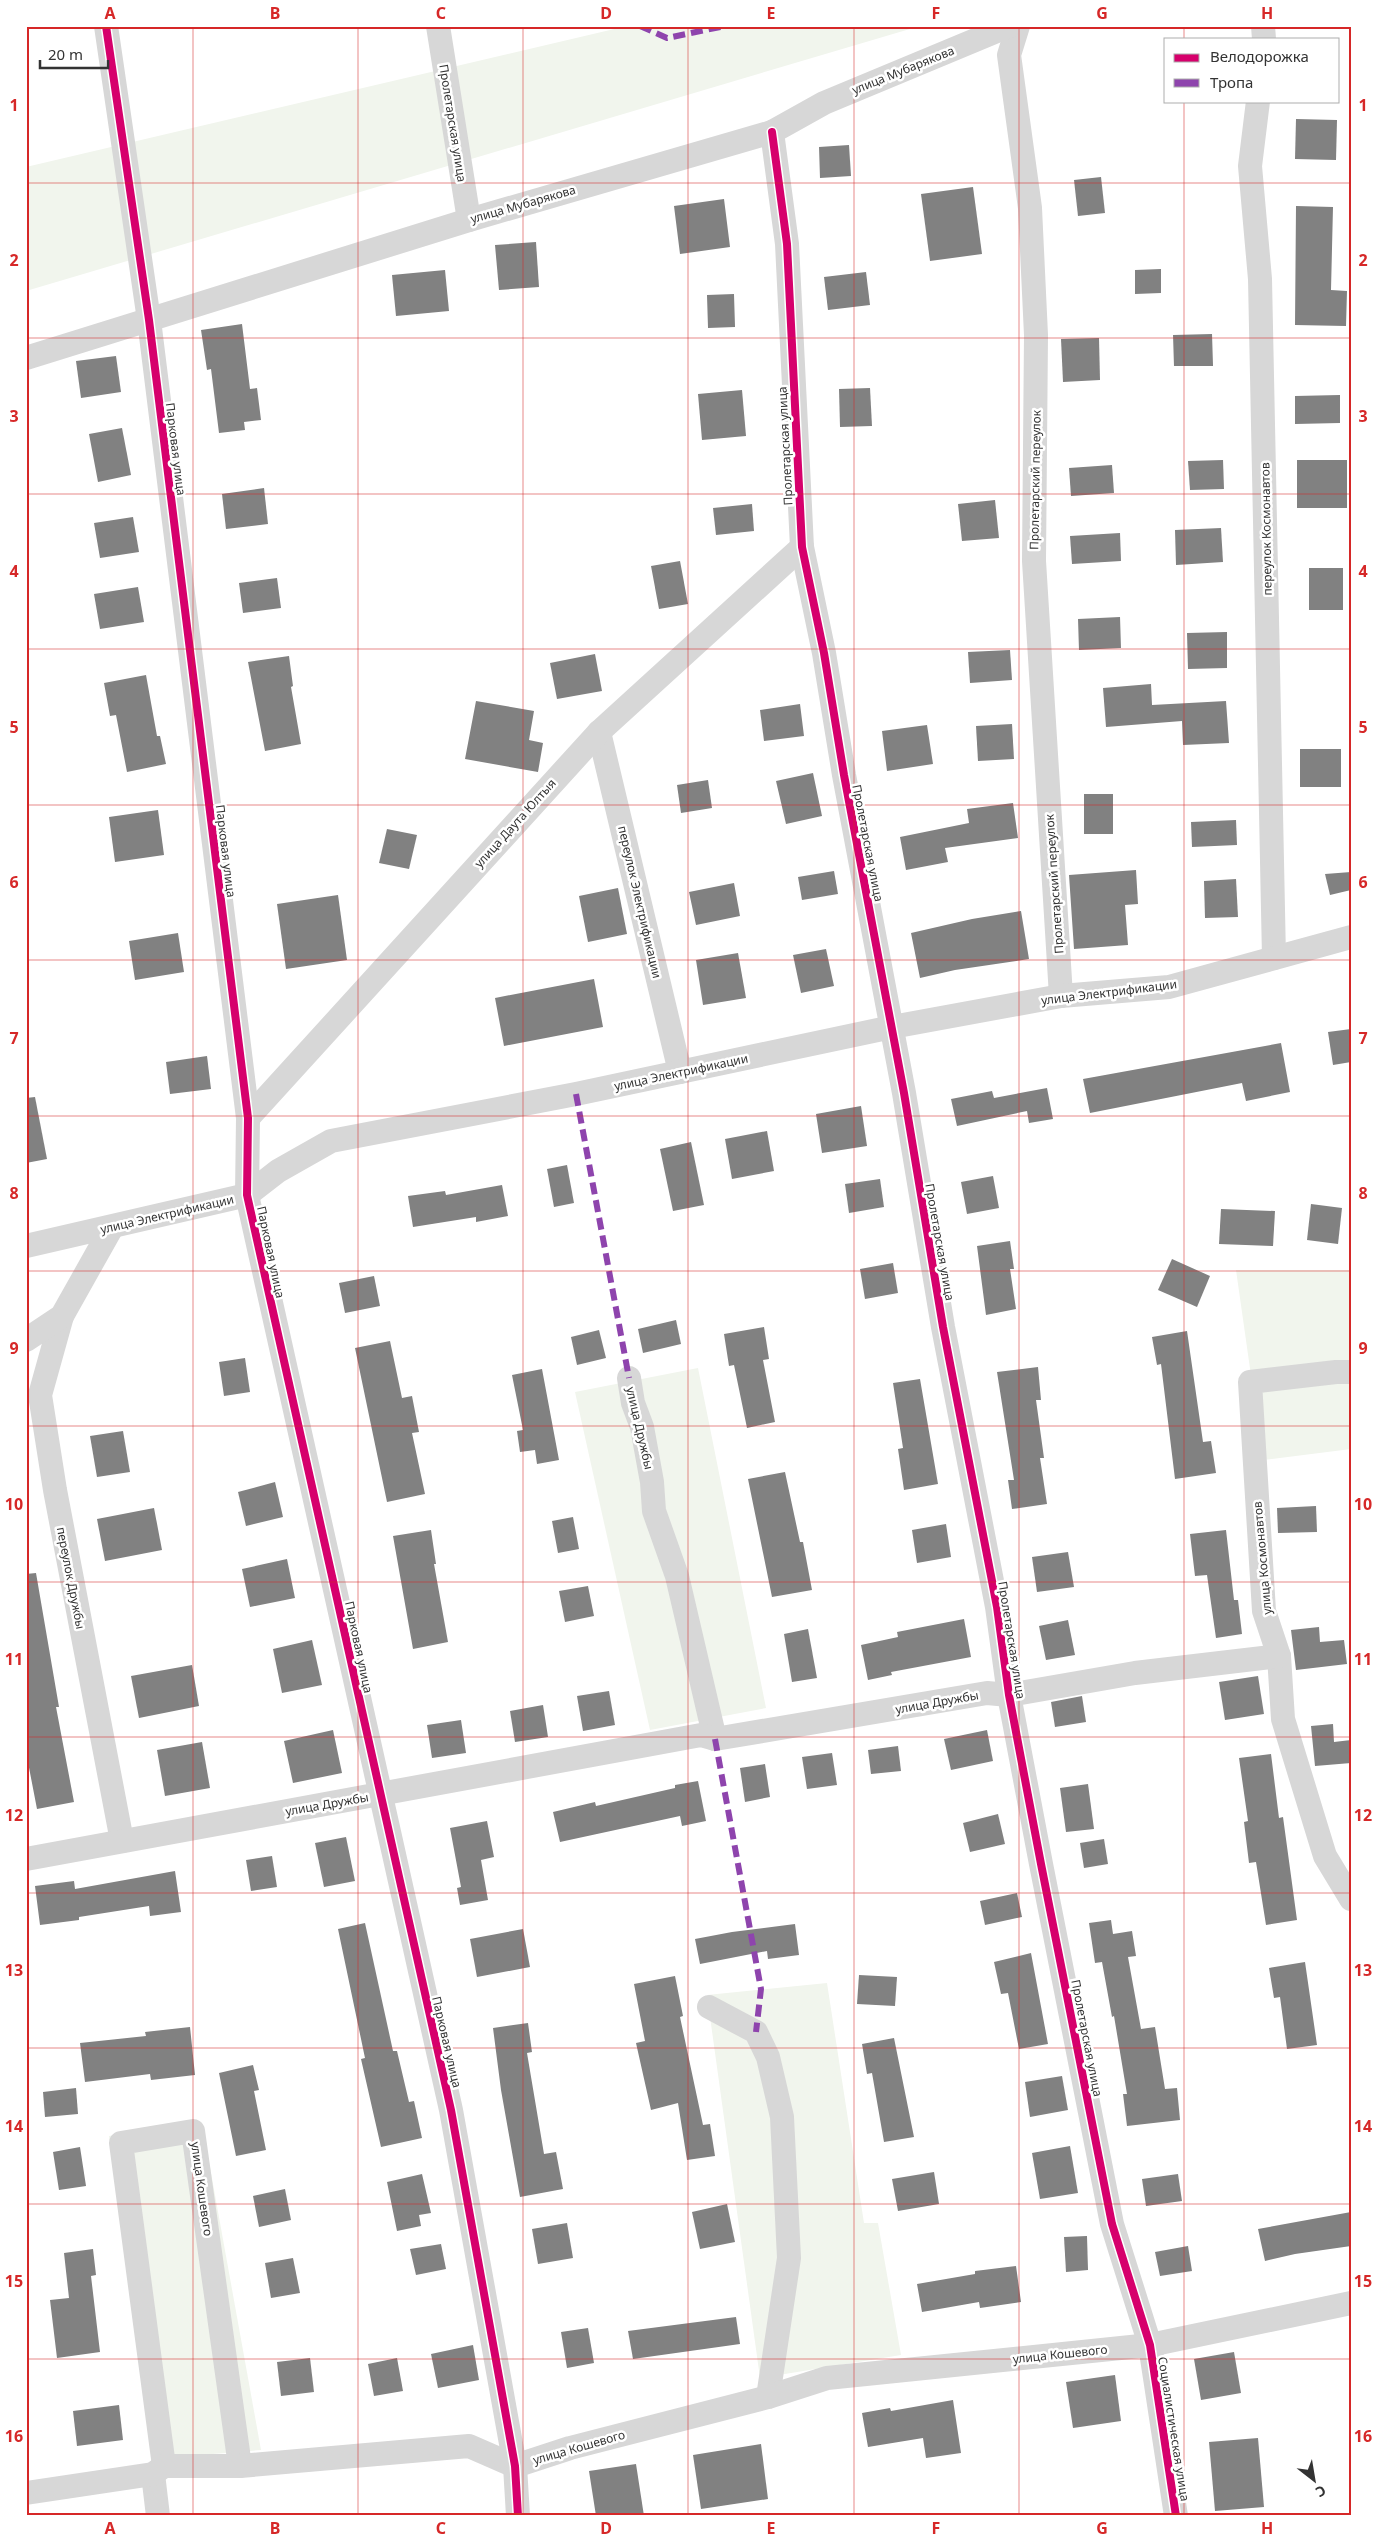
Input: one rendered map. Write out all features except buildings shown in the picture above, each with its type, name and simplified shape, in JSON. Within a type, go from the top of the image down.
[{"type":"street","name":"Парковая улица","points":[[106,26],[149,320],[248,1118],[247,1195],[451,2110],[515,2466],[518,2516]]},
{"type":"street","name":"Пролетарская улица","points":[[438,26],[469,220]]},
{"type":"street","name":"улица Мубарякова","points":[[26,358],[469,220],[772,132],[824,102],[1009,26]]},
{"type":"street","name":"Пролетарский переулок","points":[[1018,26],[1009,55],[1030,208],[1036,427],[1033,486],[1034,561],[1061,996]]},
{"type":"street","name":"переулок Космонавтов","points":[[1258,102],[1250,166],[1260,279],[1274,958]]},
{"type":"street","name":"Пролетарская улица","points":[[772,132],[787,244],[802,547],[824,653],[844,775],[892,1028],[943,1327],[997,1607],[1009,1695],[1112,2224],[1150,2345]]},
{"type":"street","name":"улица Даута Юлтыя","points":[[248,1118],[599,732],[802,547]]},
{"type":"street","name":"переулок Электрификации","points":[[599,732],[680,1072]]},
{"type":"street","name":"улица Электрификации","points":[[26,1246],[247,1195],[278,1170],[331,1141],[892,1028],[1061,996],[1170,987],[1351,937]]},
{"type":"street","points":[[26,1340],[62,1316],[112,1227]]},
{"type":"street","name":"переулок Дружбы","points":[[62,1316],[40,1395],[54,1490],[122,1840]]},
{"type":"street","name":"улица Космонавтов","points":[[1351,1372],[1250,1382],[1264,1611],[1279,1656],[1283,1719],[1326,1856],[1351,1899]]},
{"type":"street","name":"улица Дружбы","points":[[629,1378],[633,1403],[642,1428],[652,1482],[654,1511],[677,1576],[715,1739]]},
{"type":"street","name":"улица Дружбы","points":[[26,1858],[701,1735],[715,1739],[987,1693],[1009,1695],[1135,1673],[1279,1656]]},
{"type":"street","points":[[709,2007],[756,2032],[768,2057],[782,2118],[789,2258],[768,2397]]},
{"type":"street","name":"улица Кошевого","points":[[158,2470],[120,2143],[193,2131],[240,2466]]},
{"type":"street","name":"улица Кошевого","points":[[515,2466],[570,2448],[768,2397],[827,2378],[1150,2345],[1351,2303]]},
{"type":"street","name":"Социалистическая улица","points":[[1150,2345],[1176,2516]]},
{"type":"street","points":[[26,2493],[158,2470],[228,2464],[240,2466],[469,2446],[515,2466]]},
{"type":"street","points":[[158,2470],[158,2516]]},
{"type":"shaded area","points":[[627,26],[920,26],[26,291],[26,167]]},
{"type":"shaded area","points":[[1236,1270],[1351,1270],[1351,1449],[1263,1460]]},
{"type":"shaded area","points":[[698,1368],[766,1708],[650,1730],[575,1392]]},
{"type":"shaded area","points":[[827,1983],[864,2223],[878,2223],[901,2355],[760,2378],[707,1995]]},
{"type":"shaded area","points":[[202,2123],[261,2450],[152,2459],[109,2136]]},
{"type":"marked path","points":[[640,26],[667,38],[725,26]]},
{"type":"marked path","points":[[576,1094],[629,1378]]},
{"type":"marked path","points":[[715,1739],[761,1989],[756,2032]]},
{"type":"cycle path","points":[[106,26],[149,320],[248,1118],[247,1195],[451,2110],[515,2466],[518,2516]]},
{"type":"cycle path","points":[[772,132],[787,244],[802,547],[824,653],[844,775],[904,1093],[943,1327],[997,1607],[1009,1695],[1041,1864],[1112,2224],[1150,2345],[1176,2516]]}]
